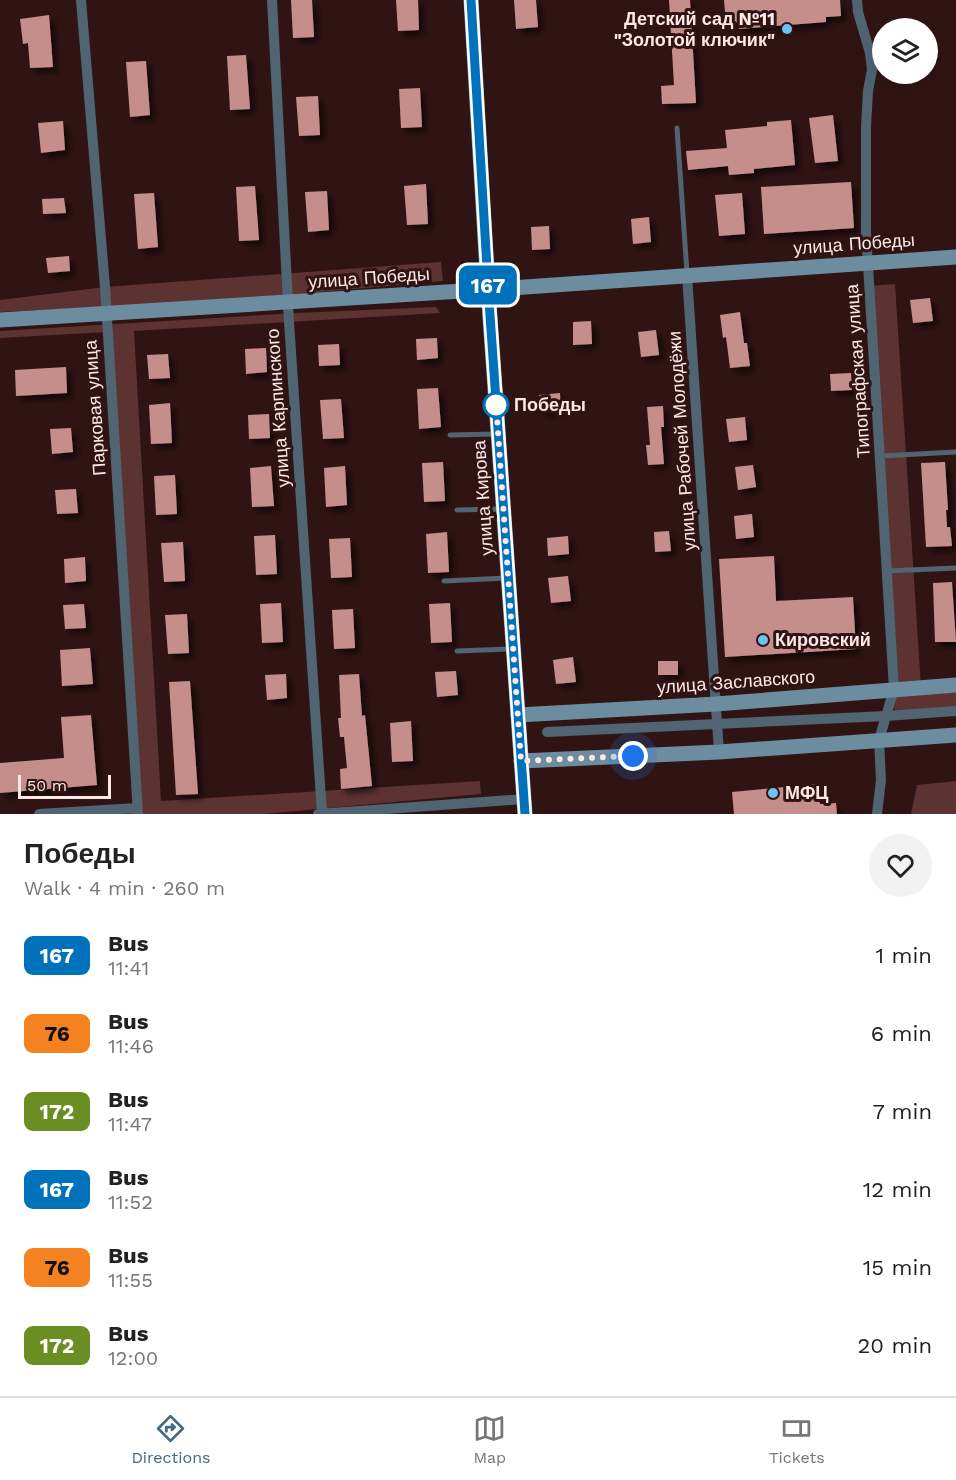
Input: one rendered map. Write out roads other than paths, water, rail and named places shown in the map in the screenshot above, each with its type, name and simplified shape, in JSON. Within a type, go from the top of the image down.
[{"type":"main road","name":"улица Кирова","points":[[471,0],[488,289],[524,806]]},
{"type":"main road","name":"улица Победы","points":[[0,320],[288,303],[956,257]]},
{"type":"main road","name":"улица Заславского","points":[[518,715],[716,704],[956,685]]},
{"type":"main road","points":[[521,761],[719,752],[956,735]]},
{"type":"street","name":"Парковая улица","points":[[81,0],[106,314],[138,811]]},
{"type":"street","name":"улица Карпинского","points":[[272,0],[288,303],[321,814]]},
{"type":"street","name":"Типографская улица","points":[[857,0],[872,70],[866,127],[867,263],[894,689],[879,740]]},
{"type":"street","name":"улица Рабочей Молодёжи","points":[[687,275],[719,752]]},
{"type":"street","points":[[546,732],[956,711]]},
{"type":"street","points":[[877,814],[880,780],[879,740]]},
{"type":"street","points":[[321,814],[524,806]]},
{"type":"street","points":[[39,814],[138,811]]},
{"type":"lane","name":"улица Рабочей Молодёжи","points":[[677,128],[687,275]]},
{"type":"lane","points":[[450,435],[498,434]]},
{"type":"lane","points":[[880,456],[956,452]]},
{"type":"lane","points":[[457,510],[504,509]]},
{"type":"lane","points":[[887,571],[956,568]]},
{"type":"lane","points":[[444,581],[508,578]]},
{"type":"lane","points":[[457,651],[513,649]]},
{"type":"place","name":"Детский сад №11 \"Золотой ключик\"","points":[[787,29]]},
{"type":"place","name":"Победы","points":[[496,405]]},
{"type":"place","name":"Кировский","points":[[763,640]]},
{"type":"place","name":"МФЦ","points":[[773,793]]}]
